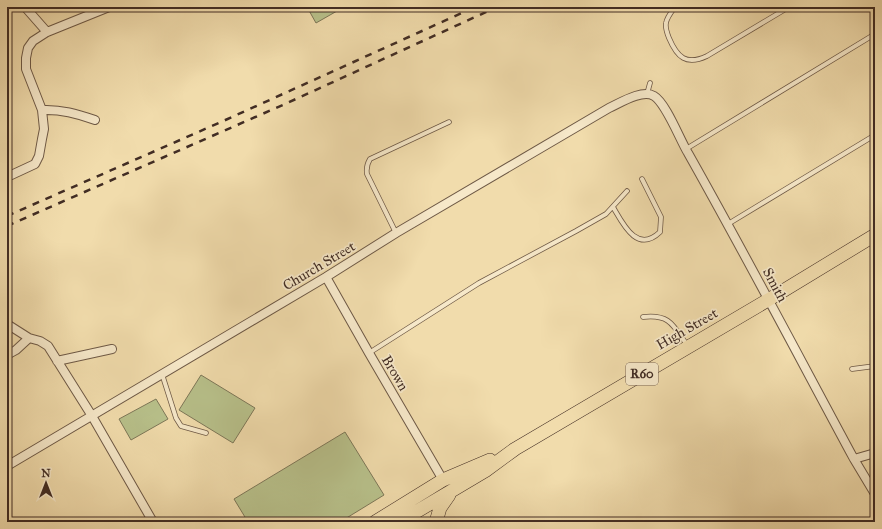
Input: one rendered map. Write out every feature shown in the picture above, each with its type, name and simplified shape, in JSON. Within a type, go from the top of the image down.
[{"type":"main road","name":"High Street","points":[[391,520],[453,491],[485,471],[515,449],[875,235]]},
{"type":"main road","name":"High Street","points":[[391,520],[443,480],[515,449]]},
{"type":"main road","points":[[436,522],[440,508],[453,491]]},
{"type":"street","points":[[25,7],[47,32]]},
{"type":"street","points":[[7,177],[35,164],[39,156],[44,129],[42,110],[26,69],[28,48],[33,41],[47,32],[99,8],[109,7]]},
{"type":"street","name":"Smith","points":[[647,94],[653,95],[662,103],[854,459],[875,494]]},
{"type":"street","name":"Church Street","points":[[7,466],[326,278],[396,233],[609,108],[634,97],[647,94]]},
{"type":"street","points":[[42,110],[56,109],[95,120]]},
{"type":"street","name":"Brown","points":[[326,278],[368,353],[443,480]]},
{"type":"street","points":[[7,324],[29,338],[44,343],[92,416],[153,522]]},
{"type":"street","points":[[7,355],[16,350],[29,338]]},
{"type":"street","points":[[57,361],[112,349]]},
{"type":"street","points":[[854,459],[875,453]]},
{"type":"lane","points":[[675,7],[666,23],[666,31],[674,50],[686,59],[694,60],[707,56],[789,7]]},
{"type":"lane","points":[[686,150],[875,34]]},
{"type":"lane","points":[[647,94],[650,82]]},
{"type":"lane","points":[[396,233],[366,174],[366,169],[370,158],[449,122]]},
{"type":"lane","points":[[728,224],[875,135]]},
{"type":"lane","points":[[613,207],[625,227],[637,239],[647,240],[655,238],[660,232],[661,217],[642,179]]},
{"type":"lane","points":[[368,353],[479,283],[606,214],[627,191]]},
{"type":"lane","points":[[643,317],[659,316],[667,319],[688,347]]},
{"type":"lane","points":[[852,369],[875,366]]},
{"type":"lane","points":[[162,374],[176,418],[181,426],[206,433]]},
{"type":"green space","points":[[307,7],[344,7],[316,23]]},
{"type":"green space","points":[[201,375],[255,408],[233,443],[179,410]]},
{"type":"green space","points":[[156,399],[168,419],[131,440],[119,419]]},
{"type":"green space","points":[[345,432],[384,495],[340,522],[248,522],[234,499]]},
{"type":"railway","points":[[7,216],[221,122],[475,7]]},
{"type":"railway","points":[[7,226],[285,104],[497,7]]}]
